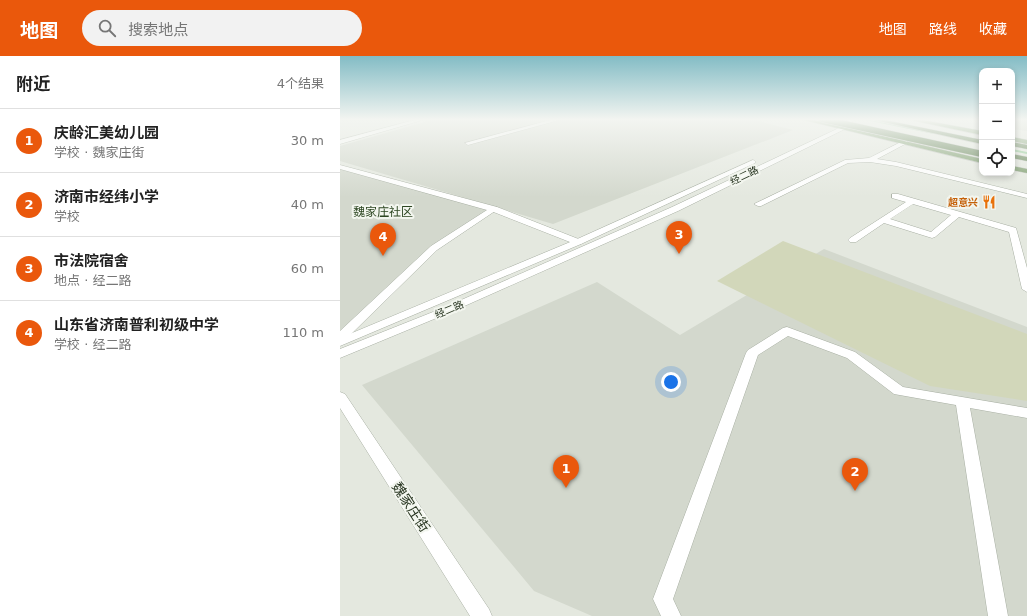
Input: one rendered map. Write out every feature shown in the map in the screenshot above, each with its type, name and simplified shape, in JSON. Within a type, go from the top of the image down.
[{"type":"highway","points":[[941,145],[979,153]]},
{"type":"highway","points":[[964,145],[979,148]]},
{"type":"highway","points":[[1015,149],[1027,151]]},
{"type":"highway","points":[[1015,157],[1027,159]]},
{"type":"highway","points":[[1015,162],[1027,164]]},
{"type":"main road","points":[[917,145],[979,160]]},
{"type":"main road","points":[[1015,169],[1027,171]]},
{"type":"street","name":"经二路","points":[[340,342],[578,242],[788,145]]},
{"type":"street","name":"经二路","points":[[340,354],[447,310],[675,209],[807,145]]},
{"type":"street","points":[[870,160],[898,145]]},
{"type":"street","points":[[758,204],[847,161],[870,160],[896,164],[1027,196]]},
{"type":"street","points":[[340,167],[494,209],[578,242]]},
{"type":"street","points":[[895,196],[1013,230],[1027,289]]},
{"type":"street","points":[[853,240],[912,201]]},
{"type":"street","points":[[340,338],[434,248],[494,209]]},
{"type":"street","points":[[883,220],[932,235],[957,214]]},
{"type":"street","points":[[671,616],[663,599],[752,353],[787,332],[851,355],[899,391],[1027,413]]},
{"type":"street","name":"魏家庄街","points":[[340,397],[482,616]]},
{"type":"street","points":[[962,402],[998,616]]},
{"type":"shaded area","points":[[754,145],[553,224],[340,161],[340,146]]},
{"type":"shaded area","points":[[340,167],[494,209],[438,245],[350,327],[340,331]]},
{"type":"shaded area","points":[[824,249],[1027,327],[1027,616],[592,616],[534,591],[362,385],[597,282],[680,335]]},
{"type":"green space","points":[[783,241],[1027,334],[1027,401],[930,386],[717,281]]},
{"type":"waterway","points":[[1015,151],[1027,153]]},
{"type":"place","name":"超意兴","points":[[989,202]]},
{"type":"place","name":"市法院宿舍","points":[[679,254]]},
{"type":"place","name":"山东省济南普利初级中学","points":[[383,256]]},
{"type":"place","name":"庆龄汇美幼儿园","points":[[566,488]]},
{"type":"place","name":"济南市经纬小学","points":[[855,491]]},
{"type":"district","name":"魏家庄社区","points":[[383,212]]}]
